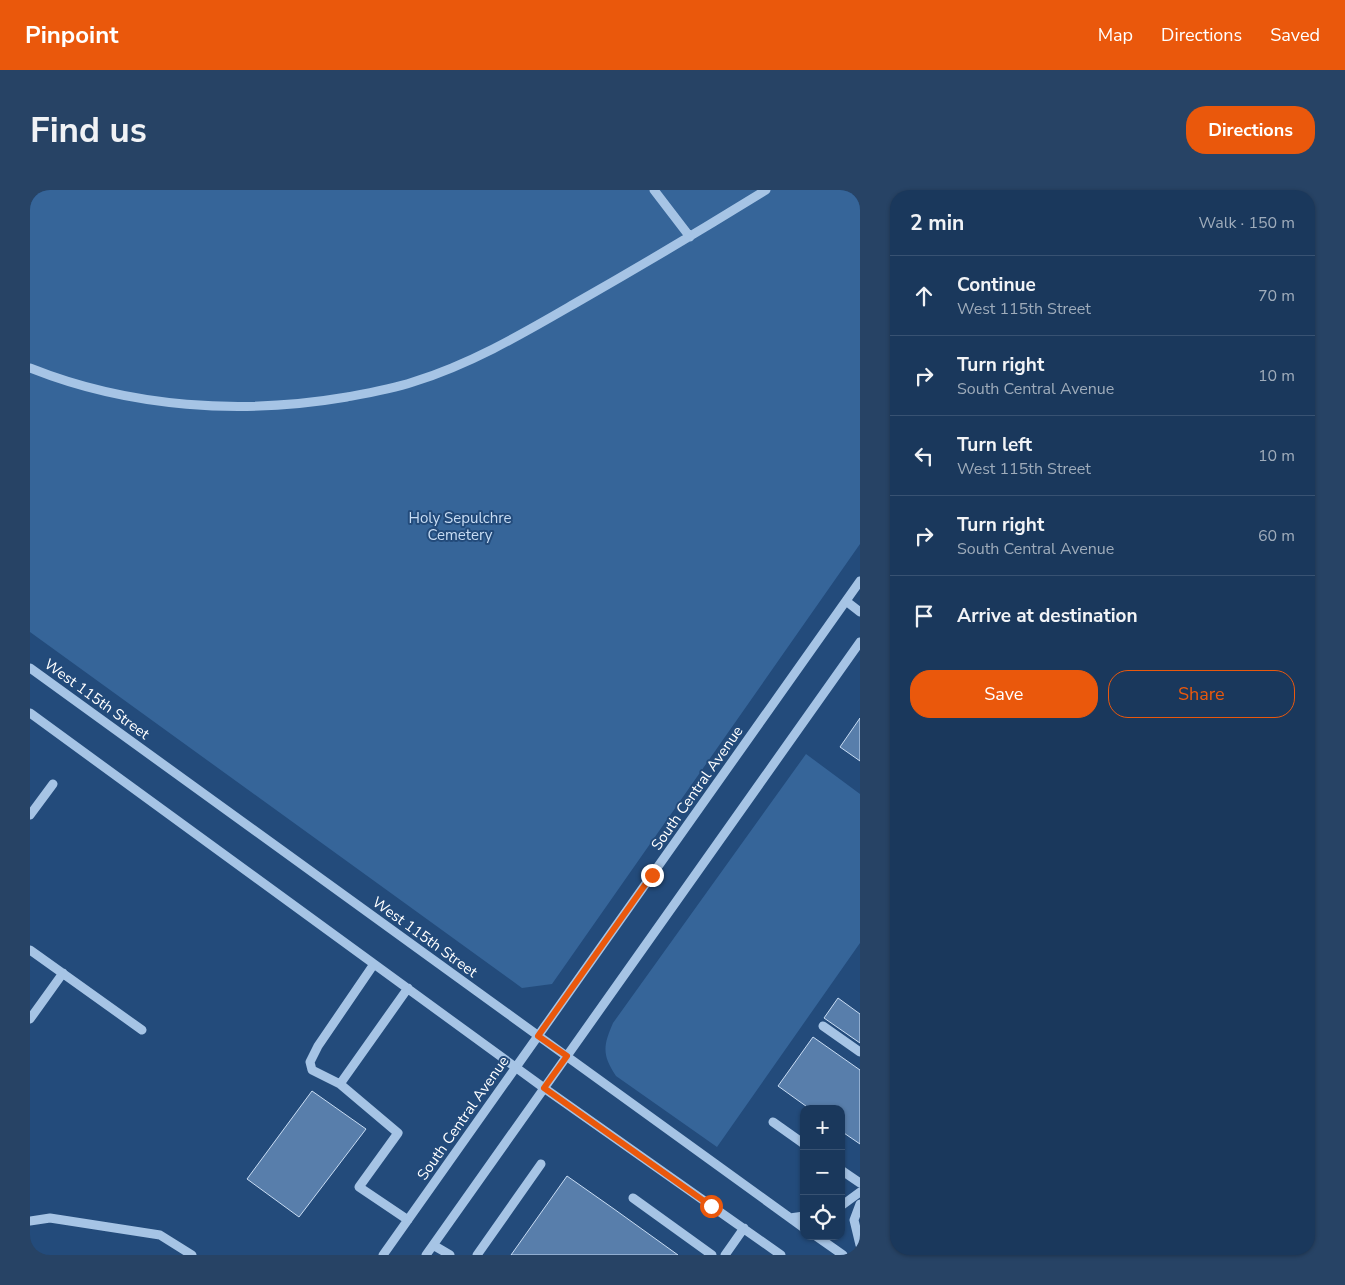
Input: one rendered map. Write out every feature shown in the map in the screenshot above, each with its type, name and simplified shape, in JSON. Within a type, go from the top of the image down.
[{"type":"street","points":[[654,190],[690,237]]},
{"type":"street","points":[[30,368],[57,379],[102,391],[196,405],[239,407],[280,405],[370,393],[413,382],[485,354],[690,237],[766,190]]},
{"type":"street","name":"South Central Avenue","points":[[383,1255],[860,581]]},
{"type":"street","points":[[846,601],[860,612]]},
{"type":"street","points":[[426,1255],[860,642]]},
{"type":"street","name":"West 115th Street","points":[[30,668],[800,1225]]},
{"type":"street","points":[[30,714],[516,1068],[781,1255]]},
{"type":"street","points":[[30,815],[53,784]]},
{"type":"street","points":[[30,950],[142,1030]]},
{"type":"street","points":[[374,964],[318,1046],[310,1062],[312,1070],[340,1084],[398,1133],[359,1187],[408,1220]]},
{"type":"street","points":[[30,1019],[63,973]]},
{"type":"street","points":[[340,1084],[408,988]]},
{"type":"street","points":[[823,1026],[860,1052]]},
{"type":"street","points":[[773,1122],[800,1141]]},
{"type":"street","points":[[477,1255],[541,1164]]},
{"type":"street","points":[[845,1173],[860,1183]]},
{"type":"street","points":[[845,1203],[860,1192]]},
{"type":"street","points":[[633,1198],[712,1255]]},
{"type":"street","points":[[860,1204],[854,1220],[860,1245]]},
{"type":"street","points":[[790,1218],[800,1217]]},
{"type":"street","points":[[30,1221],[50,1218],[160,1234],[192,1255]]},
{"type":"street","points":[[725,1255],[744,1228]]},
{"type":"street","points":[[822,1240],[843,1255]]},
{"type":"street","points":[[433,1246],[450,1255]]},
{"type":"green space","name":"Holy Sepulchre Cemetery","points":[[30,190],[860,190],[860,544],[552,984],[522,988],[30,632]]},
{"type":"green space","points":[[806,754],[860,794],[860,943],[717,1147],[616,1076],[606,1056],[607,1038],[613,1023]]},
{"type":"building","points":[[860,718],[860,761],[840,747]]},
{"type":"building","points":[[838,998],[860,1014],[860,1043],[824,1018]]},
{"type":"building","points":[[813,1037],[860,1070],[860,1144],[845,1134],[845,1105],[804,1105],[778,1086]]},
{"type":"building","points":[[312,1091],[366,1129],[299,1217],[247,1179]]},
{"type":"building","points":[[567,1176],[614,1209],[678,1255],[511,1255]]},
{"type":"route","points":[[652,875],[538,1036],[567,1056],[544,1088],[711,1206]]}]
